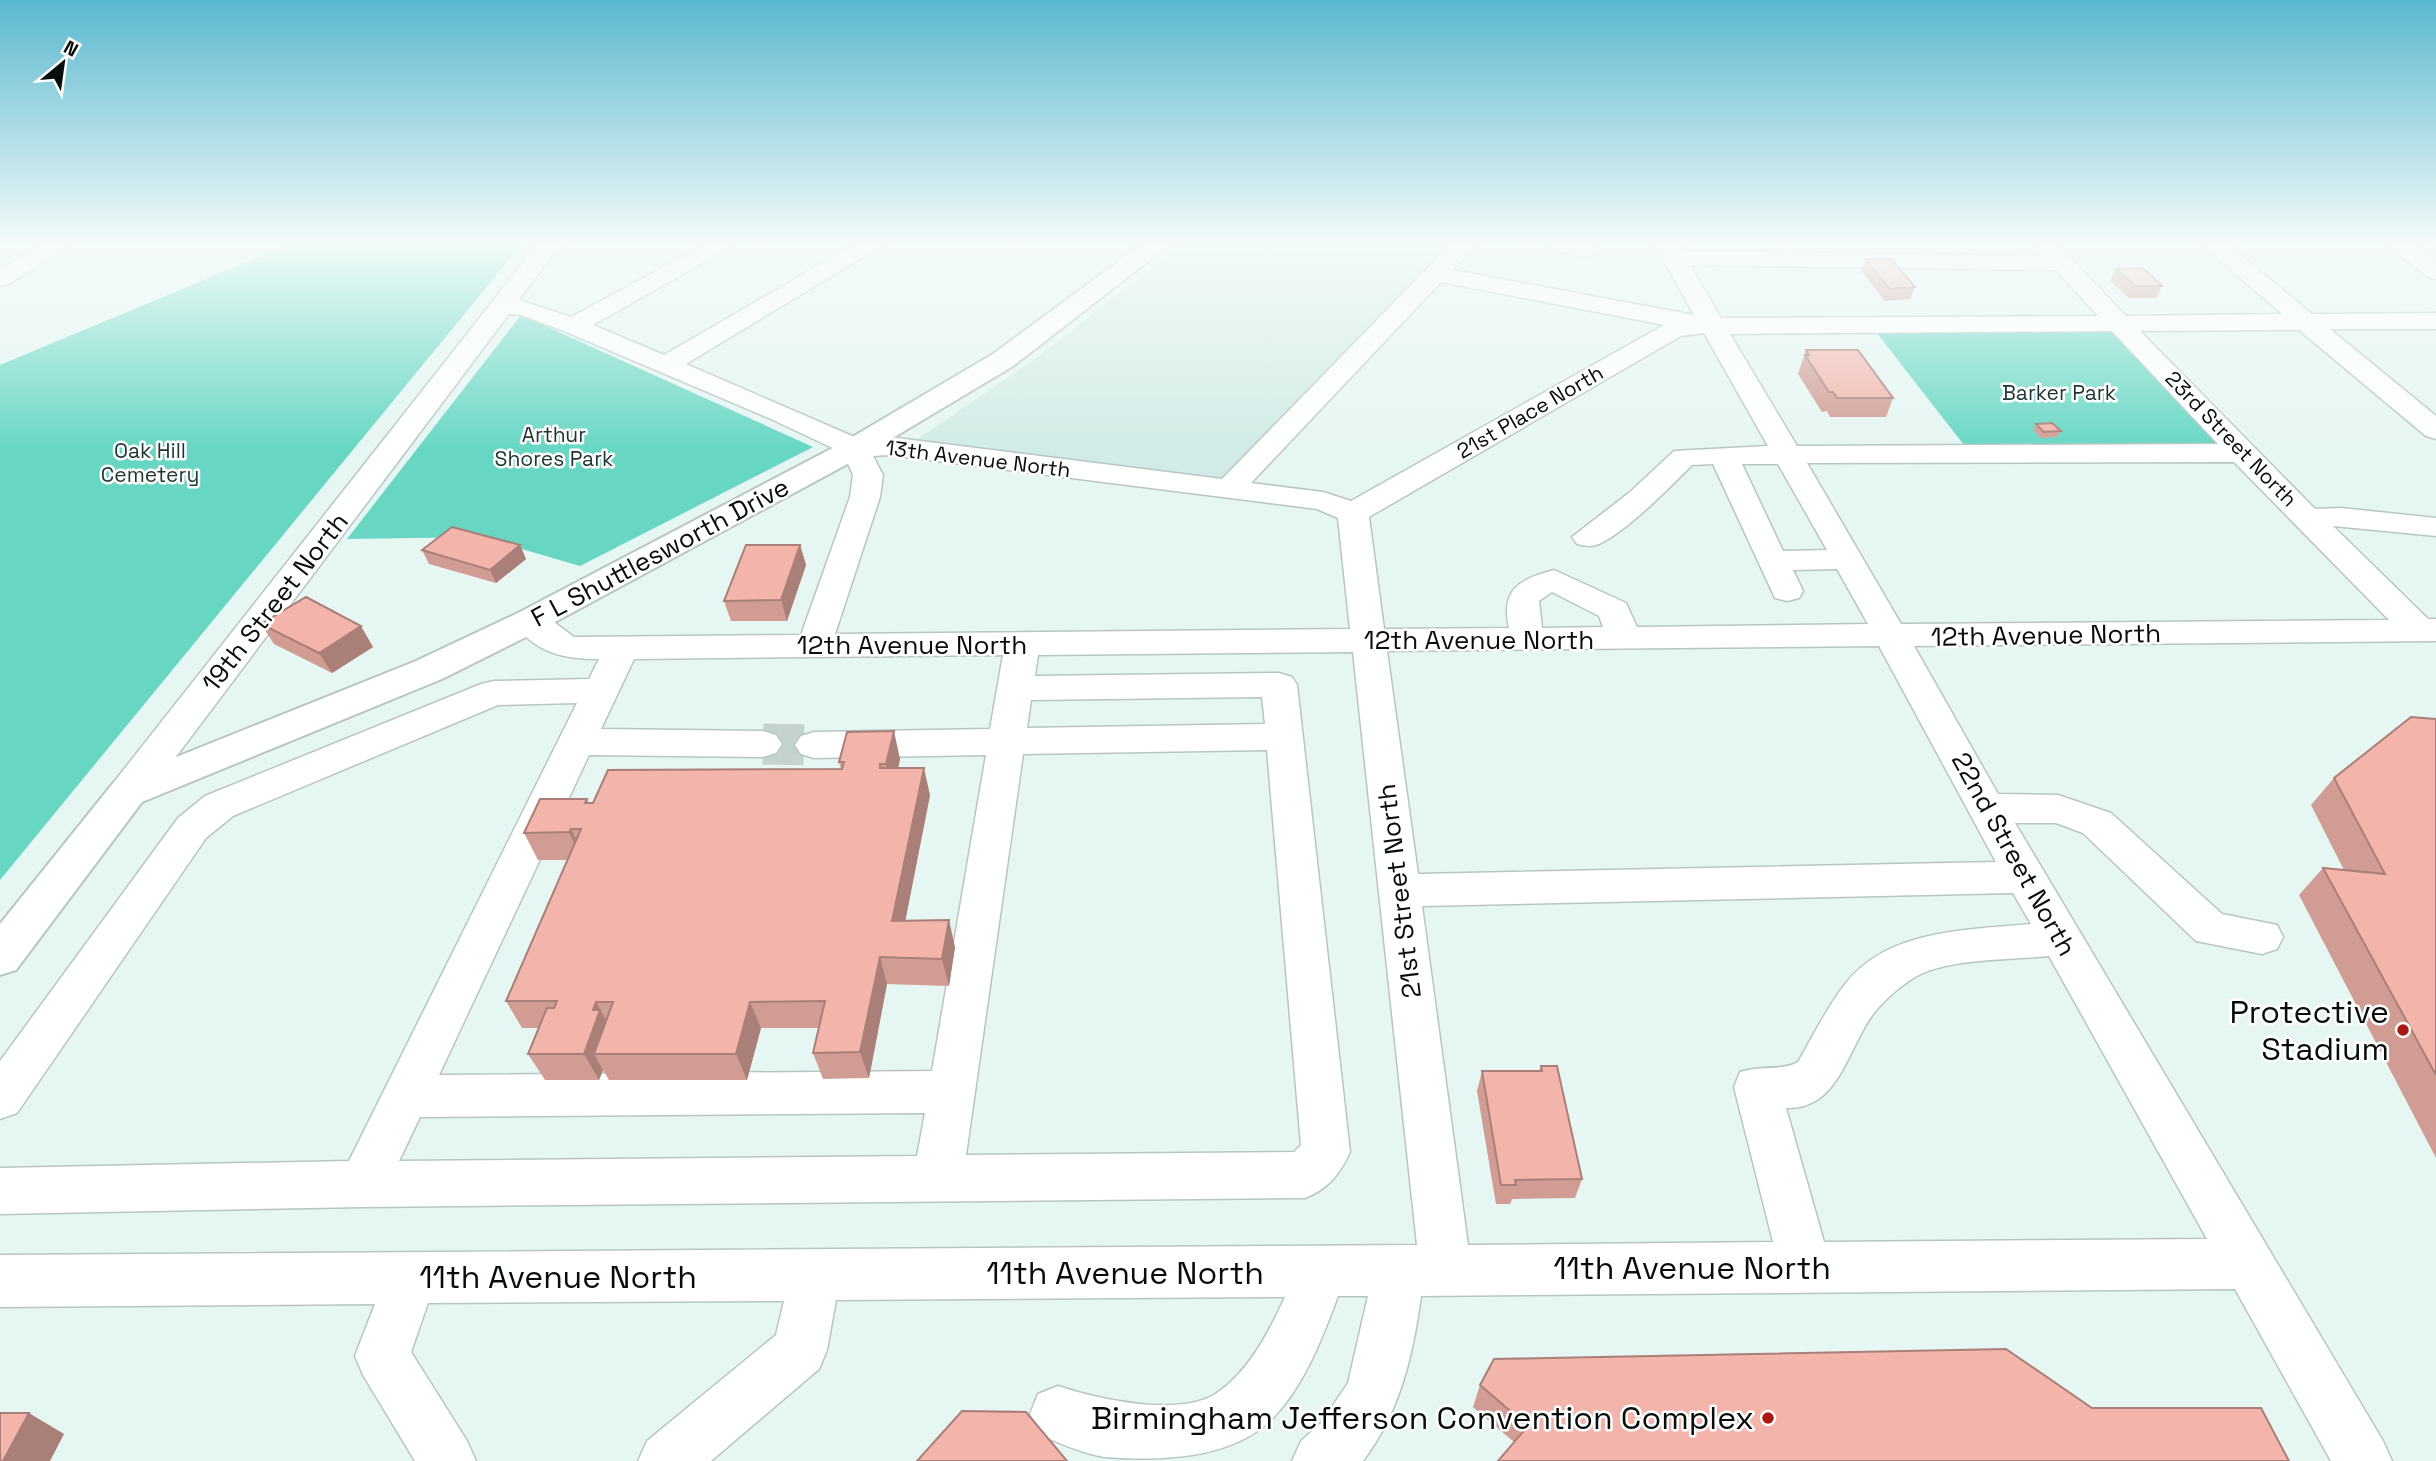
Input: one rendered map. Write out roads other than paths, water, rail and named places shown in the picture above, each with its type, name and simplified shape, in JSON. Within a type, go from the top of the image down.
[{"type":"main road","name":"F L Shuttlesworth Drive","points":[[128,792],[429,670],[530,621],[855,448],[1003,360],[1066,313]]},
{"type":"main road","name":"19th Street North","points":[[0,957],[128,792]]},
{"type":"street","name":"19th Street North","points":[[128,792],[496,313]]},
{"type":"street","name":"13th Avenue North","points":[[539,313],[781,412],[855,448],[889,446],[1227,491],[1323,501],[1353,513]]},
{"type":"street","points":[[573,326],[597,313]]},
{"type":"street","points":[[667,364],[755,313]]},
{"type":"street","points":[[1227,491],[1399,313]]},
{"type":"street","points":[[1644,313],[1712,326],[2436,321]]},
{"type":"street","name":"22nd Street North","points":[[1705,313],[1849,559],[2025,877],[2363,1461]]},
{"type":"street","name":"23rd Street North","points":[[2112,313],[2306,518],[2428,630]]},
{"type":"street","points":[[2294,313],[2436,430]]},
{"type":"street","name":"21st Place North","points":[[1353,513],[1675,329],[1712,326]]},
{"type":"street","points":[[814,646],[865,497],[868,475],[855,448]]},
{"type":"street","points":[[1588,537],[1642,498],[1684,457],[2242,453]]},
{"type":"street","points":[[1723,456],[1787,592]]},
{"type":"street","name":"21st Street North","points":[[1321,1461],[1351,1433],[1371,1401],[1390,1328],[1422,1270],[1399,890],[1353,513]]},
{"type":"street","points":[[2306,518],[2341,517],[2436,527]]},
{"type":"street","points":[[1772,561],[1849,559]]},
{"type":"street","points":[[1529,640],[1520,610],[1521,599],[1531,587],[1554,580],[1614,610],[1624,639]]},
{"type":"street","name":"12th Avenue North","points":[[530,621],[567,648],[2428,630]]},
{"type":"street","points":[[938,1178],[1022,644]]},
{"type":"street","points":[[363,1184],[622,647]]},
{"type":"street","points":[[0,1191],[363,1184],[1305,1175],[1326,1152],[1279,685],[1015,688]]},
{"type":"street","points":[[0,1098],[192,828],[219,806],[494,693],[600,691]]},
{"type":"street","points":[[814,745],[1284,737]]},
{"type":"street","points":[[576,743],[763,744]]},
{"type":"street","points":[[1987,808],[2058,809],[2097,823],[2211,929],[2262,937]]},
{"type":"street","points":[[1399,890],[2025,877]]},
{"type":"street","points":[[1807,1268],[1788,1208],[1757,1087],[1796,1088],[1814,1076],[1862,995],[1897,966],[1933,951],[2061,938]]},
{"type":"street","points":[[405,1096],[951,1092]]},
{"type":"street","name":"11th Avenue North","points":[[0,1281],[2251,1264]]},
{"type":"street","points":[[1058,1414],[1105,1429],[1188,1432],[1237,1413],[1276,1370],[1294,1339],[1321,1271]]},
{"type":"street","points":[[667,1461],[800,1350],[815,1275]]},
{"type":"street","points":[[411,1278],[382,1356],[447,1461]]},
{"type":"tunnel","points":[[763,744],[814,745]]},
{"type":"place","name":"Protective Stadium","points":[[2403,1030]]},
{"type":"place","name":"Birmingham Jefferson Convention Complex","points":[[1768,1418]]},
{"type":"park label","name":"Barker Park","points":[[2059,393]]},
{"type":"park label","name":"Arthur Shores Park","points":[[554,447]]},
{"type":"park label","name":"Oak Hill Cemetery","points":[[150,463]]}]
